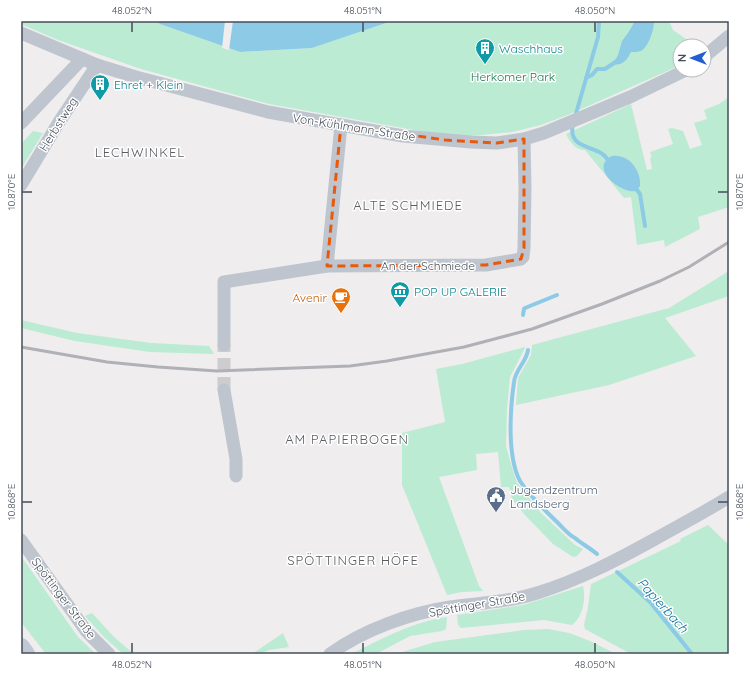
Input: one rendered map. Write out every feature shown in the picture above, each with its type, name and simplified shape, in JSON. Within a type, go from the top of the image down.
[{"type":"main road","points":[[21,647],[26,654]]},
{"type":"street","name":"Von-Kühlmann-Straße","points":[[21,33],[97,65],[136,77],[268,112],[395,135],[445,140],[497,142],[524,139],[572,123],[672,77]]},
{"type":"street","points":[[712,50],[729,36]]},
{"type":"street","points":[[21,123],[82,59]]},
{"type":"street","name":"Herbstweg","points":[[21,185],[59,122],[97,65]]},
{"type":"street","points":[[327,266],[341,125]]},
{"type":"street","name":"An der Schmiede","points":[[224,346],[224,282],[327,266],[486,265],[517,261],[523,257],[525,189],[524,139]]},
{"type":"street","points":[[224,390],[236,459],[236,476]]},
{"type":"street","name":"Spöttinger Straße","points":[[330,654],[364,634],[423,613],[514,599],[537,593],[585,575],[613,562],[729,497]]},
{"type":"street","name":"Spöttinger Straße","points":[[21,540],[87,632],[110,654]]},
{"type":"highlighted area","points":[[341,125],[445,140],[497,143],[524,139],[524,248],[521,259],[486,265],[327,266]]},
{"type":"green space","name":"Herkomer Park","points":[[21,21],[154,21],[240,52],[312,48],[392,21],[669,21],[673,30],[684,38],[672,38],[672,69],[570,114],[541,125],[512,132],[470,136],[442,135],[269,104],[141,69],[58,40],[21,24]]},
{"type":"green space","points":[[729,97],[729,207],[698,217],[700,229],[665,247],[664,240],[637,245],[631,197],[624,198],[585,150],[578,149],[571,143],[566,134],[631,104],[647,170],[652,169],[650,158],[652,157],[650,152],[673,144],[668,129],[672,128],[683,131],[690,149],[702,145],[694,123],[707,119],[704,110],[719,104]]},
{"type":"green space","points":[[33,131],[43,133],[21,169],[21,144]]},
{"type":"green space","points":[[729,271],[729,296],[665,318],[696,356],[609,385],[516,405],[518,378],[531,355],[532,345],[669,308]]},
{"type":"green space","points":[[21,320],[77,333],[151,343],[209,346],[214,354],[150,352],[75,341],[21,328]]},
{"type":"green space","points":[[525,347],[510,377],[507,408],[506,446],[513,471],[517,483],[541,513],[575,545],[583,549],[577,556],[573,557],[553,544],[524,514],[512,499],[509,487],[501,487],[498,452],[476,454],[477,470],[439,477],[479,586],[483,591],[462,592],[447,595],[402,485],[402,433],[445,422],[436,369],[462,364]]},
{"type":"green space","points":[[708,525],[729,545],[729,654],[631,654],[585,629],[584,625],[591,584],[681,541],[680,539]]},
{"type":"green space","points":[[21,556],[78,637],[96,654],[46,654],[21,622]]},
{"type":"green space","points":[[583,586],[583,607],[576,622],[572,625],[544,620],[461,628],[458,625],[457,615],[523,605]]},
{"type":"green space","points":[[92,613],[114,637],[134,654],[123,654],[104,637],[85,616]]},
{"type":"green space","points":[[447,617],[446,629],[442,631],[410,636],[376,654],[351,654],[409,627],[434,619]]},
{"type":"green space","points":[[548,629],[569,633],[590,641],[616,654],[396,654],[435,642],[524,630]]},
{"type":"green space","points":[[283,633],[289,647],[269,650],[259,654],[252,654]]},
{"type":"water","points":[[154,21],[392,21],[312,48],[240,52]]},
{"type":"water","points":[[635,21],[654,21],[649,42],[641,51],[631,52],[622,63],[613,64],[618,55],[622,41]]},
{"type":"water","points":[[612,156],[624,158],[633,164],[640,180],[640,186],[636,191],[630,191],[623,188],[609,179],[605,173],[604,167],[606,161]]},
{"type":"pier","points":[[225,21],[233,21],[229,50],[222,48]]},
{"type":"waterway","name":"Papierbach","points":[[575,117],[598,37],[599,21]]},
{"type":"waterway","name":"Papierbach","points":[[586,78],[592,75],[597,69],[605,69],[617,61]]},
{"type":"waterway","name":"Papierbach","points":[[573,124],[572,131],[576,140],[584,146],[602,154],[610,162]]},
{"type":"waterway","name":"Papierbach","points":[[635,187],[640,194],[645,226]]},
{"type":"waterway","name":"Papierbach","points":[[523,315],[525,308],[557,295]]},
{"type":"waterway","name":"Papierbach","points":[[528,350],[526,358],[515,378],[513,393],[511,447],[516,471],[520,481],[538,504],[569,534],[597,554]]},
{"type":"waterway","name":"Papierbach","points":[[617,572],[650,602],[692,654]]},
{"type":"tunnel","points":[[224,345],[224,390]]},
{"type":"railway","points":[[21,347],[107,362],[217,371],[350,366],[387,361],[464,347],[532,329],[660,281],[689,267],[729,242]]},
{"type":"place","name":"Waschhaus","points":[[485,65]]},
{"type":"place","name":"Ehret + Klein","points":[[100,101]]},
{"type":"place","name":"POP UP GALERIE","points":[[400,308]]},
{"type":"place","name":"Avenir","points":[[341,314]]},
{"type":"place","name":"Jugendzentrum Landsberg","points":[[496,513]]},
{"type":"district","name":"LECHWINKEL","points":[[140,152]]},
{"type":"district","name":"ALTE SCHMIEDE","points":[[408,205]]},
{"type":"district","name":"AM PAPIERBOGEN","points":[[347,439]]},
{"type":"district","name":"SPÖTTINGER HÖFE","points":[[353,560]]}]
